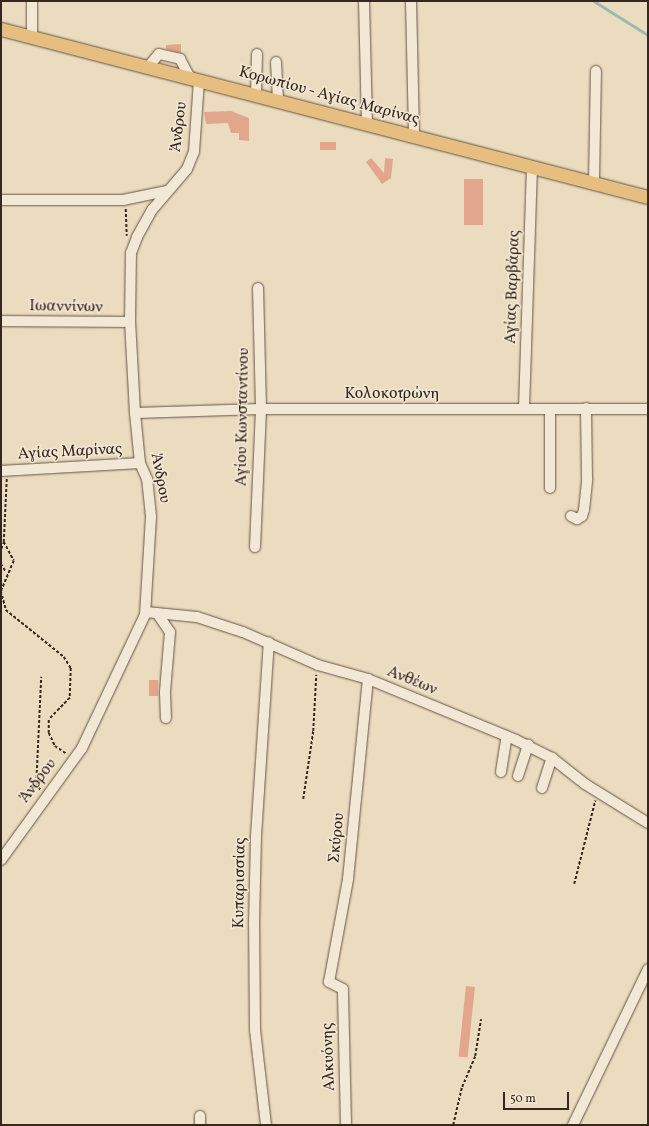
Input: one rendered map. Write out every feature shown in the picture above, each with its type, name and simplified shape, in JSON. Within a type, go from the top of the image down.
[{"type":"main road","name":"Κορωπίου - Αγίας Μαρίνας","points":[[1,29],[648,197]]},
{"type":"street","points":[[32,1],[32,37]]},
{"type":"street","points":[[364,1],[367,124]]},
{"type":"street","points":[[411,1],[414,136]]},
{"type":"street","points":[[256,95],[257,54]]},
{"type":"street","points":[[276,62],[278,101]]},
{"type":"street","points":[[594,183],[596,71]]},
{"type":"street","name":"Άνδρου","points":[[1,860],[45,796],[74,758],[104,706],[146,612],[151,516],[147,479],[140,462],[135,413],[130,322],[131,253],[144,224],[167,191],[187,169],[194,152],[194,79]]},
{"type":"street","name":"Αγίας Βαρβάρας","points":[[524,408],[532,167]]},
{"type":"street","points":[[1,200],[123,200],[167,191]]},
{"type":"street","name":"Αγίου Κωνσταντίνου","points":[[255,547],[261,409],[258,288]]},
{"type":"street","name":"Ιωαννίνων","points":[[1,321],[130,322]]},
{"type":"street","points":[[571,516],[577,519],[584,510],[587,479],[586,408]]},
{"type":"street","name":"Κολοκοτρώνη","points":[[135,413],[261,409],[648,409]]},
{"type":"street","points":[[550,409],[550,488]]},
{"type":"street","name":"Αγίας Μαρίνας","points":[[4,471],[140,462]]},
{"type":"street","name":"Ανθέων","points":[[146,612],[197,616],[269,642],[318,665],[368,679],[507,736],[552,758],[598,791],[648,823]]},
{"type":"street","points":[[157,613],[170,632],[165,692],[166,718]]},
{"type":"street","name":"Κυπαρισσίας","points":[[266,1125],[255,1030],[254,924],[257,822],[269,642]]},
{"type":"street","name":"Σκύρου","points":[[343,989],[329,982],[348,879],[368,679]]},
{"type":"street","points":[[501,772],[507,736]]},
{"type":"street","points":[[518,776],[528,745]]},
{"type":"street","points":[[542,788],[552,758]]},
{"type":"street","points":[[573,1125],[648,969]]},
{"type":"street","name":"Αλκυόνης","points":[[343,989],[346,1125]]},
{"type":"path","points":[[123,200],[127,237]]},
{"type":"path","points":[[1,549],[4,542],[4,471]]},
{"type":"path","points":[[4,542],[14,561],[7,573],[1,591],[6,610],[64,656],[71,668],[70,698],[49,720],[49,733],[55,746],[74,758]]},
{"type":"path","points":[[1,564],[7,573]]},
{"type":"path","points":[[303,799],[313,731],[313,688],[318,665]]},
{"type":"path","points":[[41,677],[36,783],[45,796]]},
{"type":"path","points":[[574,884],[598,791]]},
{"type":"path","points":[[453,1125],[462,1087],[475,1056],[481,1019]]},
{"type":"building","points":[[181,44],[181,53],[166,49],[166,45]]},
{"type":"building","points":[[231,111],[249,118],[249,141],[239,140],[239,133],[231,133],[228,123],[206,124],[204,112]]},
{"type":"building","points":[[320,142],[336,142],[336,150],[320,150]]},
{"type":"building","points":[[371,158],[384,173],[385,158],[393,159],[391,178],[382,184],[366,162]]},
{"type":"building","points":[[464,179],[483,179],[483,225],[464,225]]},
{"type":"building","points":[[149,680],[158,680],[158,696],[149,696]]},
{"type":"building","points":[[466,986],[475,987],[468,1058],[459,1057]]},
{"type":"waterway","points":[[594,1],[648,35]]}]
